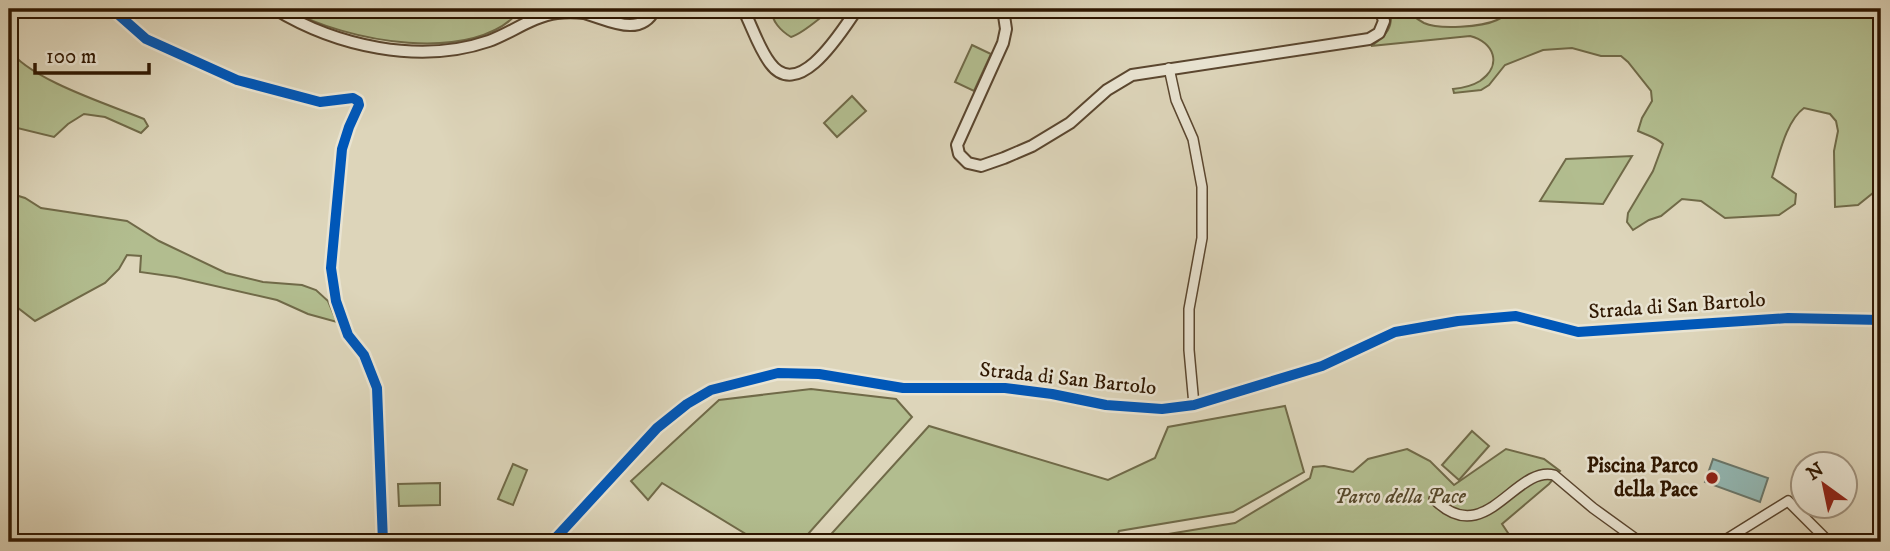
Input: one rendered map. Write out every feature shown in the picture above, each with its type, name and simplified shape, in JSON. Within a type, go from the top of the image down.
[{"type":"street","points":[[112,9],[146,39],[237,80],[320,102],[353,99],[358,101],[359,105],[342,149],[331,268],[336,301],[348,335],[364,355],[377,388],[383,542]]},
{"type":"street","points":[[275,9],[316,32],[401,50],[437,52],[466,48],[488,41],[556,13],[582,13],[627,25],[638,24],[650,18],[654,9]]},
{"type":"street","points":[[743,9],[769,62],[778,71],[790,75],[813,64],[832,44],[857,9]]},
{"type":"street","points":[[1003,9],[1006,29],[1003,43],[957,145],[959,154],[968,163],[981,166],[1032,146],[1070,123],[1107,90],[1132,75],[1369,39],[1380,33],[1384,21],[1380,9]]},
{"type":"street","points":[[1169,68],[1177,100],[1193,139],[1202,187],[1201,246],[1189,309],[1190,371],[1194,405]]},
{"type":"street","name":"Strada di San Bartolo","points":[[552,542],[657,428],[687,404],[711,390],[778,373],[819,374],[903,388],[1006,388],[1106,405],[1162,409],[1194,405],[1322,366],[1395,332],[1458,321],[1516,316],[1578,332],[1788,318],[1881,320]]},
{"type":"street","points":[[1434,499],[1442,508],[1461,518],[1473,519],[1535,478],[1554,475],[1640,542]]},
{"type":"street","points":[[1722,542],[1788,501],[1829,542]]},
{"type":"green space","points":[[289,9],[521,9],[501,27],[474,38],[442,43],[408,43],[341,31]]},
{"type":"green space","points":[[772,9],[832,9],[791,37],[777,25]]},
{"type":"green space","points":[[1390,9],[1407,11],[1424,23],[1450,27],[1490,22],[1504,16],[1510,9],[1874,9],[1881,14],[1881,192],[1873,193],[1858,205],[1835,207],[1834,151],[1838,131],[1836,121],[1830,114],[1804,108],[1792,121],[1772,177],[1796,194],[1795,204],[1779,215],[1725,218],[1701,201],[1682,199],[1661,216],[1633,230],[1627,222],[1628,213],[1653,171],[1663,144],[1638,131],[1652,101],[1651,91],[1628,62],[1621,56],[1601,56],[1572,48],[1543,50],[1505,65],[1489,85],[1481,90],[1454,93],[1453,89],[1474,84],[1487,75],[1493,61],[1490,49],[1485,43],[1470,36],[1371,46],[1388,30],[1391,21]]},
{"type":"green space","points":[[972,45],[991,54],[974,91],[955,82]]},
{"type":"green space","points":[[9,49],[33,71],[51,81],[144,119],[148,126],[141,133],[105,117],[84,114],[54,137],[9,126]]},
{"type":"green space","points":[[852,96],[866,111],[837,137],[824,123]]},
{"type":"green space","points":[[1632,156],[1603,204],[1540,201],[1566,159]]},
{"type":"green space","points":[[9,193],[25,198],[41,208],[127,221],[159,241],[226,273],[263,282],[302,285],[316,290],[328,301],[337,322],[308,314],[277,300],[176,277],[140,272],[141,256],[127,255],[119,269],[105,283],[35,321],[18,308],[9,307]]},
{"type":"green space","points":[[811,389],[896,399],[912,417],[801,542],[759,542],[662,483],[648,500],[631,481],[719,400]]},
{"type":"green space","points":[[1285,406],[1304,472],[1233,512],[1119,531],[1115,542],[824,542],[929,426],[1108,480],[1155,458],[1168,427]]},
{"type":"green space","points":[[1472,431],[1489,446],[1459,480],[1442,465]]},
{"type":"green space","name":"Parco della Pace","points":[[1407,449],[1430,461],[1454,485],[1506,449],[1544,459],[1560,471],[1549,484],[1502,524],[1512,539],[1510,542],[1120,542],[1235,523],[1310,478],[1313,467],[1324,466],[1353,472],[1368,459]]},
{"type":"green space","points":[[513,464],[527,470],[513,505],[498,499]]},
{"type":"green space","points":[[440,483],[440,505],[399,506],[398,484]]},
{"type":"water","points":[[1713,459],[1768,478],[1760,502],[1705,482]]},
{"type":"cycle path","points":[[112,9],[146,39],[237,80],[320,102],[353,98],[358,101],[359,105],[342,149],[331,268],[336,301],[348,335],[364,355],[377,388],[383,542]]},
{"type":"cycle path","points":[[552,542],[657,428],[687,404],[711,390],[778,373],[819,374],[903,388],[1005,388],[1106,405],[1162,409],[1194,405],[1322,366],[1395,332],[1458,321],[1516,316],[1578,332],[1788,318],[1881,320]]},
{"type":"place","name":"Piscina Parco della Pace","points":[[1712,478]]}]
